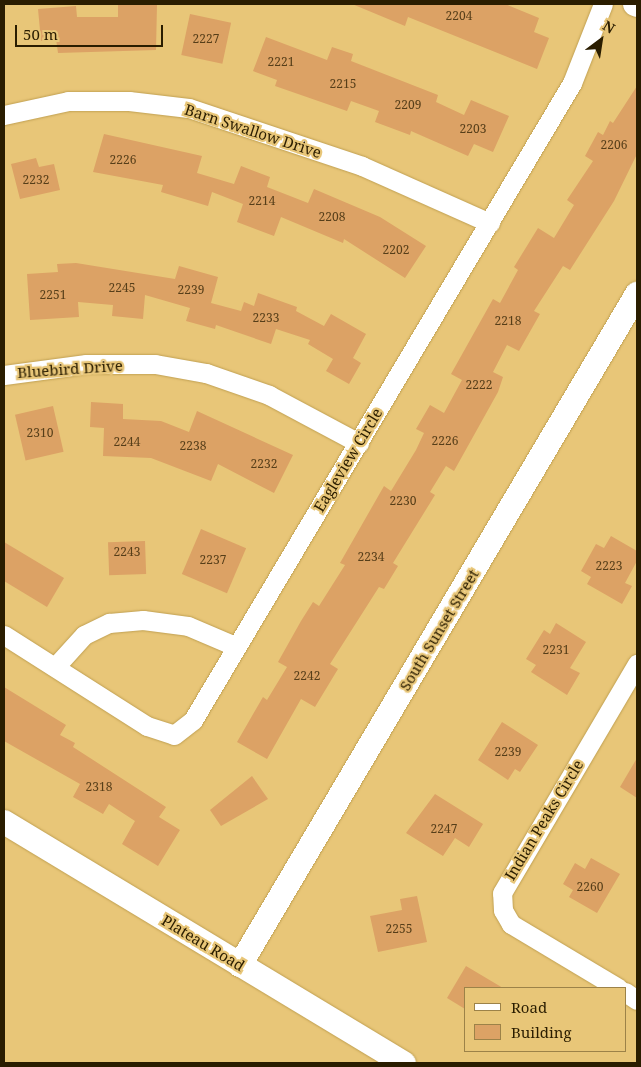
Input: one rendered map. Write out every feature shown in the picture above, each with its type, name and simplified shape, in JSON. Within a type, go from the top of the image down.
[{"type":"street","name":"Eagleview Circle","points":[[4,635],[148,726],[174,735],[193,720],[235,646],[359,443],[572,83],[603,4]]},
{"type":"street","name":"Barn Swallow Drive","points":[[4,115],[68,101],[129,101],[189,108],[362,166],[490,224]]},
{"type":"street","name":"South Sunset Street","points":[[240,965],[637,294]]},
{"type":"street","name":"Bluebird Drive","points":[[4,375],[86,364],[155,364],[206,373],[269,395],[359,443]]},
{"type":"street","points":[[55,667],[84,635],[109,624],[143,620],[188,626],[235,646]]},
{"type":"street","name":"Indian Peaks Circle","points":[[616,987],[511,924],[503,910],[502,893],[637,664]]},
{"type":"street","name":"Plateau Road","points":[[4,822],[404,1063]]},
{"type":"street","points":[[626,993],[637,1000]]},
{"type":"building","points":[[352,4],[505,4],[539,18],[534,32],[549,38],[537,69],[408,17],[405,26]]},
{"type":"building","points":[[118,5],[157,5],[156,50],[58,53],[56,39],[41,41],[38,9],[76,6],[77,17],[118,17]]},
{"type":"building","points":[[190,14],[231,23],[222,64],[181,55]]},
{"type":"building","points":[[266,37],[327,60],[332,47],[353,54],[351,61],[438,95],[436,102],[464,115],[471,100],[509,116],[493,152],[474,144],[468,156],[411,131],[410,135],[375,122],[379,111],[351,101],[347,111],[275,86],[277,80],[253,71]]},
{"type":"building","points":[[637,86],[637,154],[614,201],[570,270],[563,266],[534,311],[540,314],[519,351],[507,345],[493,372],[503,377],[498,392],[454,471],[446,466],[430,492],[435,495],[393,563],[398,566],[384,589],[379,587],[330,664],[338,669],[315,707],[301,699],[267,759],[237,742],[263,697],[267,700],[287,667],[278,662],[301,621],[313,602],[319,606],[345,565],[340,563],[384,486],[391,491],[416,450],[424,433],[416,429],[430,405],[444,413],[462,380],[451,374],[493,299],[500,303],[518,270],[514,267],[538,228],[554,238],[574,205],[567,200],[593,161],[585,156],[598,132],[603,135],[610,121],[613,123]]},
{"type":"building","points":[[104,134],[202,156],[197,173],[234,184],[241,166],[270,177],[267,187],[308,203],[314,189],[380,217],[426,246],[405,278],[344,239],[343,243],[281,217],[274,236],[237,222],[243,204],[212,192],[208,206],[161,192],[163,185],[93,172]]},
{"type":"building","points":[[36,158],[39,167],[54,164],[60,190],[20,199],[11,164]]},
{"type":"building","points":[[76,263],[175,279],[179,266],[218,277],[211,303],[241,311],[244,302],[254,306],[258,293],[297,307],[296,311],[324,326],[331,314],[366,334],[353,358],[361,363],[349,384],[326,371],[333,359],[308,344],[310,340],[276,329],[271,344],[216,325],[215,329],[186,321],[190,308],[145,295],[143,319],[112,316],[113,305],[78,302],[79,317],[30,320],[27,274],[58,272],[57,264]]},
{"type":"building","points":[[91,402],[123,404],[123,419],[161,421],[189,432],[197,411],[293,455],[274,493],[218,464],[211,481],[151,458],[103,456],[104,428],[90,427]]},
{"type":"building","points":[[53,406],[64,452],[26,461],[15,415]]},
{"type":"building","points":[[201,529],[246,548],[227,593],[182,574]]},
{"type":"building","points":[[611,536],[637,551],[637,561],[625,583],[632,586],[622,604],[587,584],[591,577],[581,571],[596,544],[604,548]]},
{"type":"building","points":[[145,541],[146,574],[109,575],[108,542]]},
{"type":"building","points":[[4,542],[64,578],[47,607],[4,581]]},
{"type":"building","points":[[556,623],[586,642],[570,668],[580,673],[567,695],[531,672],[536,665],[526,659],[544,630],[550,634]]},
{"type":"building","points":[[4,687],[66,725],[60,735],[75,743],[73,747],[166,807],[159,817],[180,830],[158,866],[122,844],[135,821],[109,804],[103,814],[73,797],[80,784],[4,741]]},
{"type":"building","points":[[502,722],[538,745],[520,772],[515,769],[508,780],[478,760]]},
{"type":"building","points":[[637,758],[637,798],[620,787]]},
{"type":"building","points":[[252,776],[268,799],[221,826],[210,810]]},
{"type":"building","points":[[435,794],[483,824],[469,847],[455,838],[443,856],[406,833]]},
{"type":"building","points":[[591,858],[620,874],[597,913],[569,897],[573,890],[563,884],[575,863],[585,869]]},
{"type":"building","points":[[417,896],[427,942],[378,952],[370,916],[402,910],[400,899]]},
{"type":"building","points":[[466,966],[501,987],[463,987],[463,1008],[447,998]]}]
